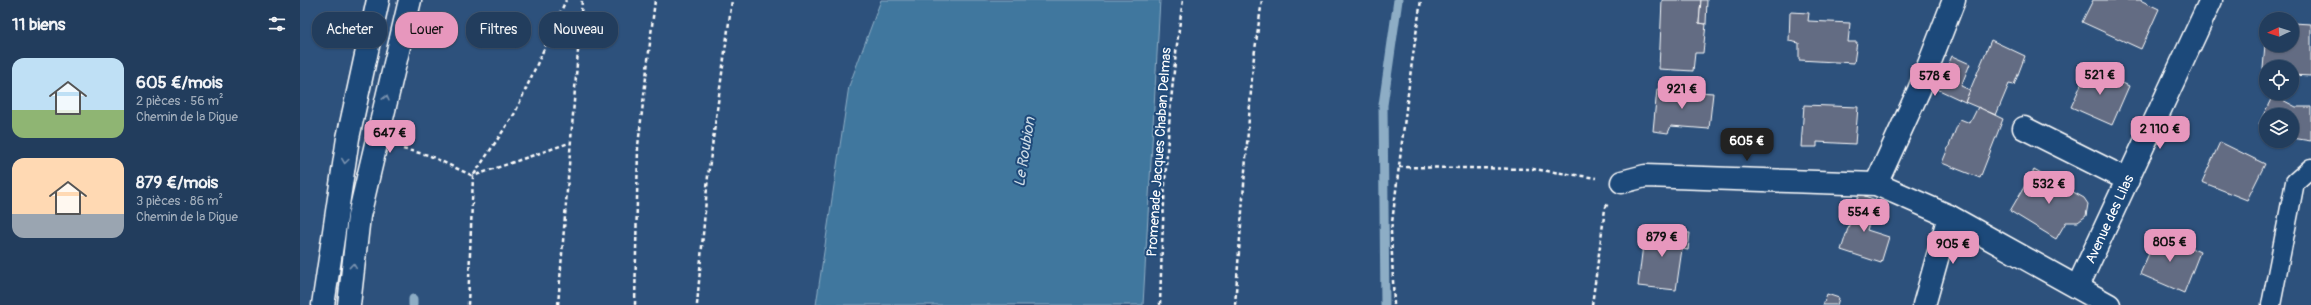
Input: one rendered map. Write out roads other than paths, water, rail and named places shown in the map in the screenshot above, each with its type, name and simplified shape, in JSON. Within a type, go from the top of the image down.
[{"type":"street","points":[[322,305],[348,138],[378,0]]},
{"type":"street","points":[[349,305],[359,216],[375,143],[410,0]]},
{"type":"street","points":[[1876,184],[1919,90],[1954,0]]},
{"type":"street","name":"Avenue des Lilas","points":[[2078,286],[2211,0]]},
{"type":"street","points":[[2024,128],[2128,180]]},
{"type":"street","points":[[1622,182],[1646,176],[1876,184],[1949,216],[2078,286],[2109,305]]},
{"type":"street","points":[[1924,305],[1949,216]]},
{"type":"lane","points":[[2271,305],[2294,182],[2311,168]]},
{"type":"water","name":"Le Roubion","points":[[881,0],[1160,0],[1143,305],[816,305],[849,86]]},
{"type":"waterway","points":[[1385,305],[1383,105],[1398,0]]},
{"type":"waterway","points":[[413,299],[413,305]]}]
